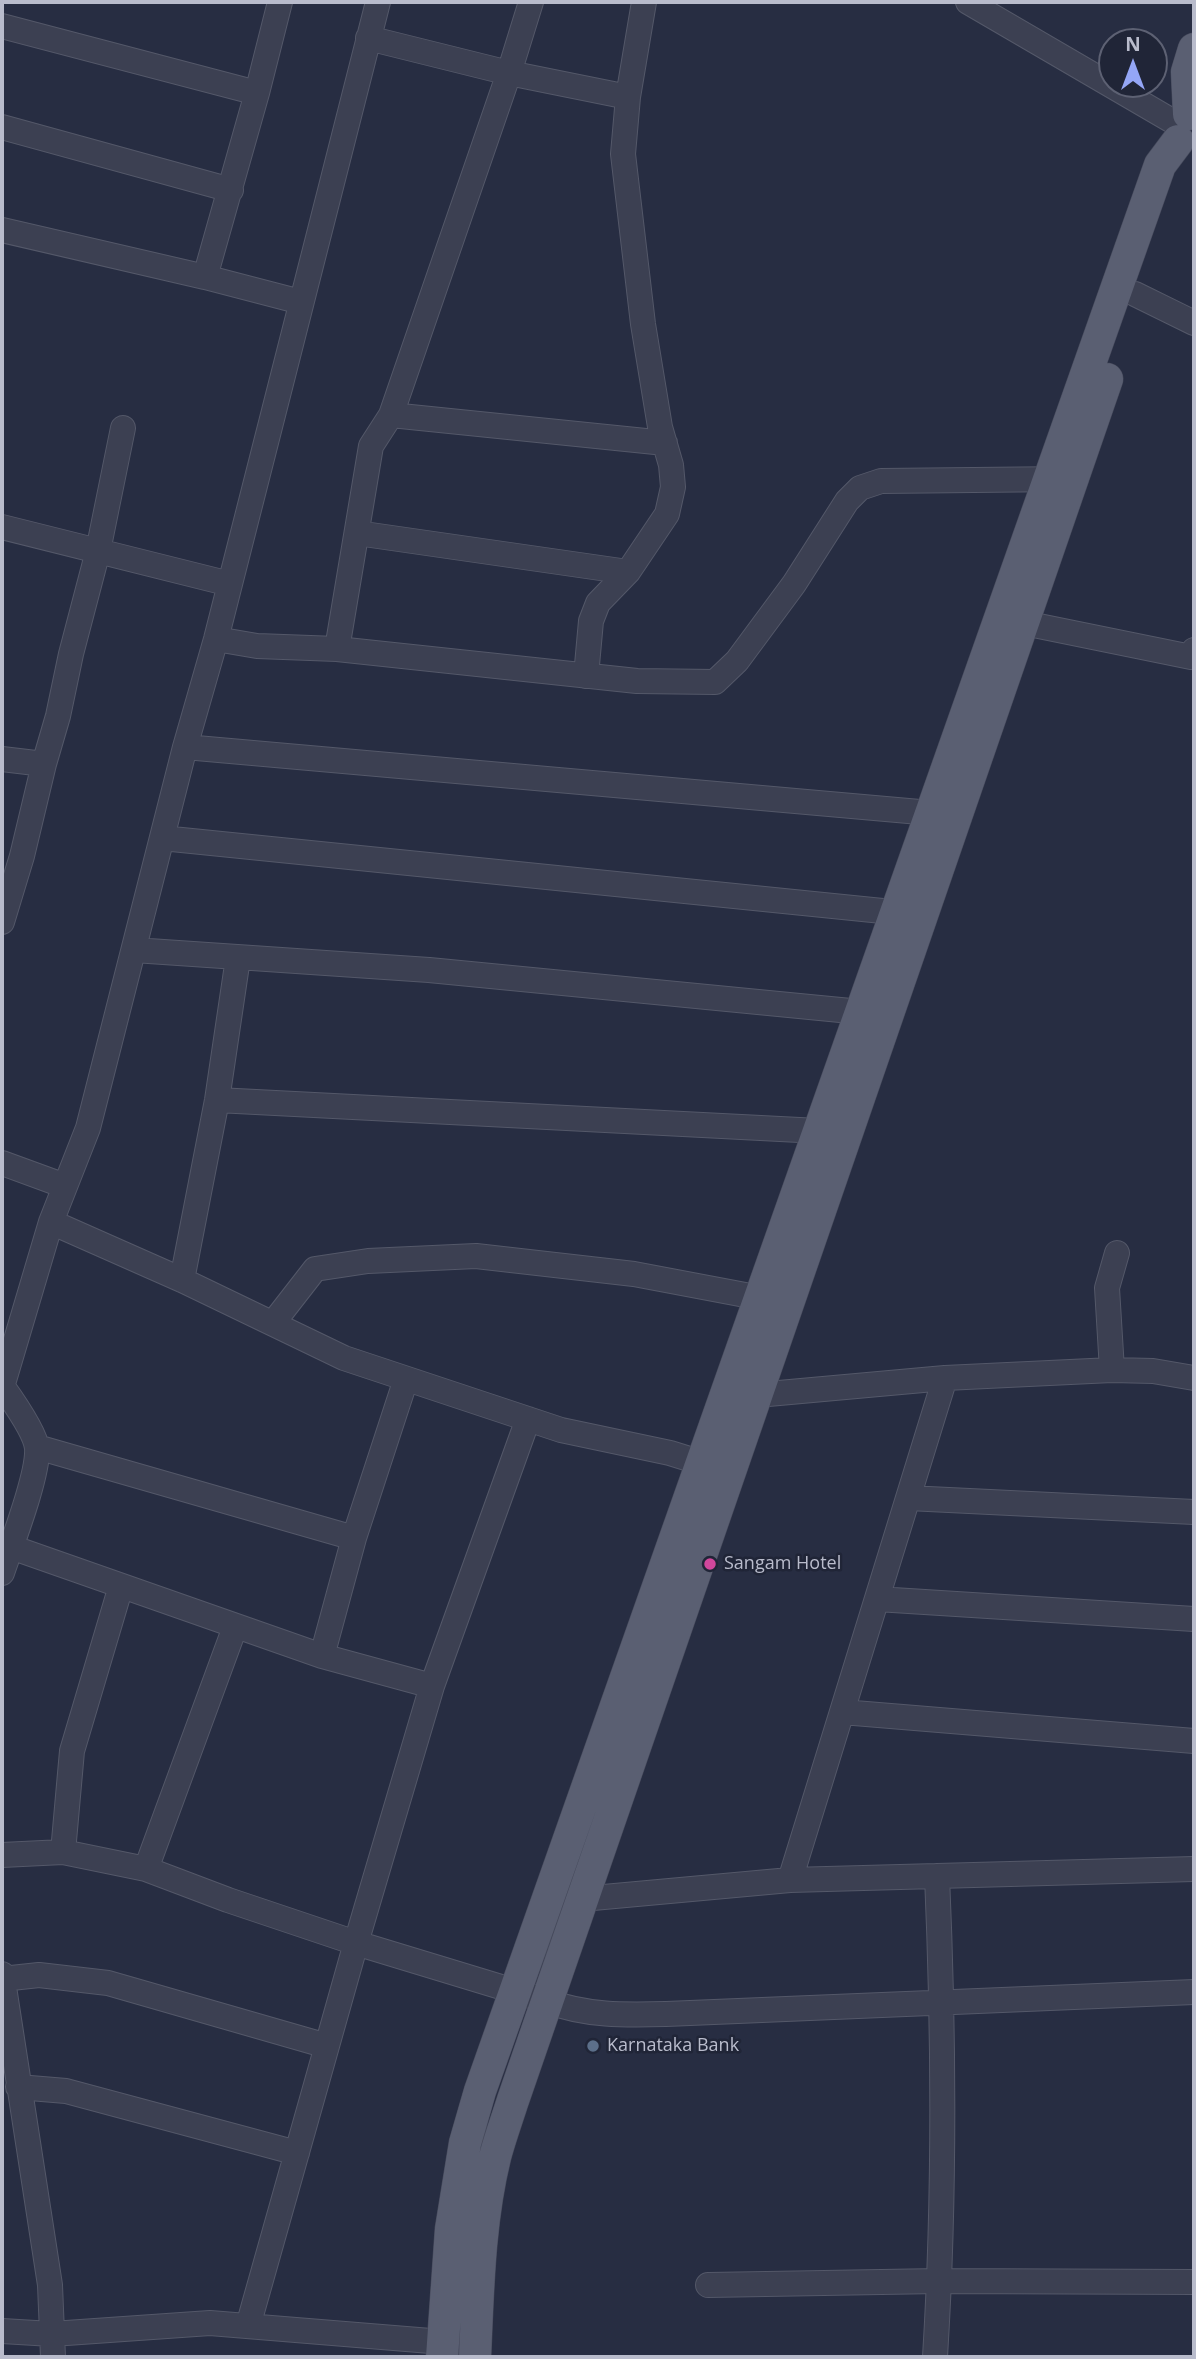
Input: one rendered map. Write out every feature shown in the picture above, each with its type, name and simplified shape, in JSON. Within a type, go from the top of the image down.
[{"type":"main road","points":[[1061,479],[1135,294],[1187,134],[1187,72],[1194,49]]},
{"type":"main road","points":[[475,2357],[482,2235],[495,2158],[582,1899],[716,1467],[757,1395],[774,1300],[819,1132],[861,1012],[909,914],[931,813],[1025,583],[1061,479],[1160,165],[1187,134]]},
{"type":"main road","points":[[443,2349],[451,2229],[465,2143],[516,1991],[716,1467],[909,914],[1024,623],[1025,583]]},
{"type":"street","points":[[205,277],[231,190],[280,2]]},
{"type":"street","points":[[2,1573],[6,1547],[35,1467],[37,1447],[21,1412],[3,1387],[51,1222],[88,1128],[378,2]]},
{"type":"street","points":[[337,649],[371,446],[391,415],[531,2]]},
{"type":"street","points":[[586,677],[591,621],[598,603],[628,572],[667,514],[673,487],[643,324],[623,154],[628,97],[644,2]]},
{"type":"street","points":[[968,2],[1187,134]]},
{"type":"street","points":[[2,26],[257,93]]},
{"type":"street","points":[[368,38],[509,73],[628,97]]},
{"type":"street","points":[[2,127],[231,190]]},
{"type":"street","points":[[2,230],[301,302]]},
{"type":"street","points":[[1135,294],[1194,323]]},
{"type":"street","points":[[391,415],[665,443]]},
{"type":"street","points":[[2,922],[12,855],[58,716],[98,551],[123,428]]},
{"type":"street","points":[[216,639],[257,646],[337,649],[586,677],[650,682],[715,682],[737,661],[794,584],[847,500],[860,488],[881,481],[1061,479]]},
{"type":"street","points":[[2,527],[230,584]]},
{"type":"street","points":[[357,533],[628,572]]},
{"type":"street","points":[[1024,623],[1191,657],[1194,650]]},
{"type":"street","points":[[185,747],[931,813]]},
{"type":"street","points":[[2,759],[44,764]]},
{"type":"street","points":[[162,838],[909,914]]},
{"type":"street","points":[[134,950],[429,970],[861,1012]]},
{"type":"street","points":[[182,1280],[217,1100],[238,958]]},
{"type":"street","points":[[217,1100],[819,1132]]},
{"type":"street","points":[[2,1163],[65,1186]]},
{"type":"street","points":[[51,1222],[182,1280],[344,1358],[561,1430],[670,1453],[716,1467]]},
{"type":"street","points":[[1112,1370],[1107,1288],[1116,1253]]},
{"type":"street","points":[[273,1323],[315,1269],[368,1261],[477,1256],[634,1274],[774,1300]]},
{"type":"street","points":[[757,1395],[945,1378],[1112,1370],[1153,1371],[1194,1378]]},
{"type":"street","points":[[790,1880],[945,1378]]},
{"type":"street","points":[[321,1656],[354,1538],[406,1379]]},
{"type":"street","points":[[248,2326],[432,1686],[528,1419]]},
{"type":"street","points":[[37,1447],[354,1538]]},
{"type":"street","points":[[908,1498],[1194,1512]]},
{"type":"street","points":[[6,1547],[321,1656],[432,1686]]},
{"type":"street","points":[[63,1852],[72,1751],[121,1587]]},
{"type":"street","points":[[877,1599],[1194,1619]]},
{"type":"street","points":[[146,1869],[235,1627]]},
{"type":"street","points":[[842,1712],[1194,1741]]},
{"type":"street","points":[[2,1855],[63,1852],[146,1869],[356,1943],[571,2010],[616,2015],[1194,1992]]},
{"type":"street","points":[[582,1899],[790,1880],[1194,1869]]},
{"type":"street","points":[[935,2357],[939,2281],[942,2002],[937,1876]]},
{"type":"street","points":[[53,2346],[50,2285],[2,1977],[39,1975],[108,1983],[327,2046]]},
{"type":"street","points":[[18,2087],[66,2091],[297,2153]]},
{"type":"street","points":[[708,2285],[939,2281],[1194,2282]]},
{"type":"street","points":[[2,2332],[53,2346],[210,2323],[443,2349]]},
{"type":"place","name":"Sangam Hotel","points":[[710,1564]]},
{"type":"place","name":"Karnataka Bank","points":[[593,2046]]}]
